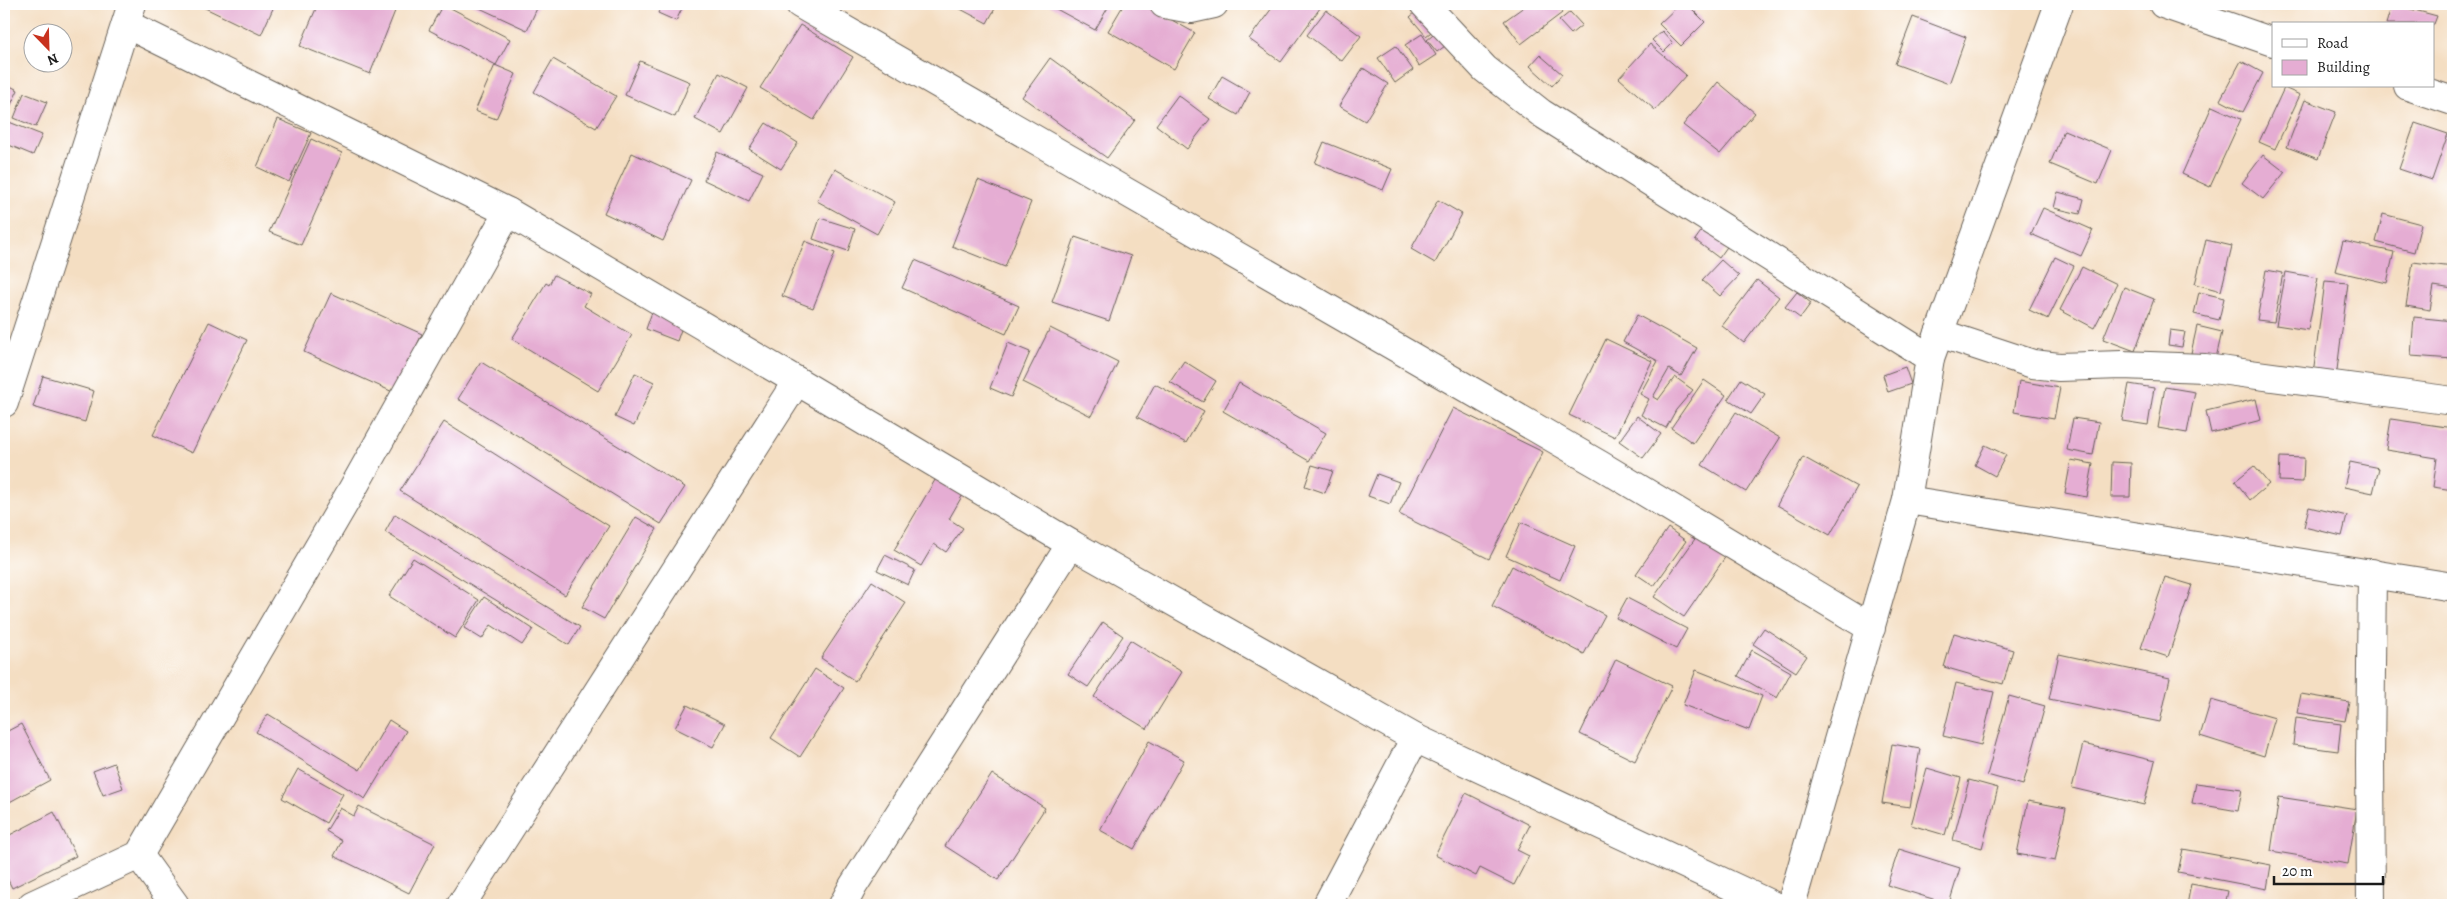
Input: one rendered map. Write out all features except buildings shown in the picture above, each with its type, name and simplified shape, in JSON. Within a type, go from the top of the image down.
[{"type":"street","points":[[800,4],[1600,465],[1870,628]]},
{"type":"street","points":[[1164,4],[1191,9],[1214,4]]},
{"type":"street","points":[[1424,4],[1485,69],[1541,113],[1930,358]]},
{"type":"street","points":[[1791,905],[1907,500],[1930,358],[2059,4]]},
{"type":"street","points":[[2163,4],[2272,42]]},
{"type":"street","points":[[4,403],[129,14],[508,212],[797,380],[1071,544],[1415,738],[1772,905]]},
{"type":"street","points":[[2414,88],[2453,101]]},
{"type":"street","points":[[32,905],[139,855],[352,490],[508,212]]},
{"type":"street","points":[[1939,333],[2033,364],[2059,367],[2122,365],[2206,368],[2453,401]]},
{"type":"street","points":[[461,905],[797,380]]},
{"type":"street","points":[[1907,500],[2453,587]]},
{"type":"street","points":[[843,905],[858,878],[1071,544]]},
{"type":"street","points":[[2371,905],[2372,573]]},
{"type":"street","points":[[1327,905],[1415,738]]},
{"type":"street","points":[[139,855],[175,905]]}]
